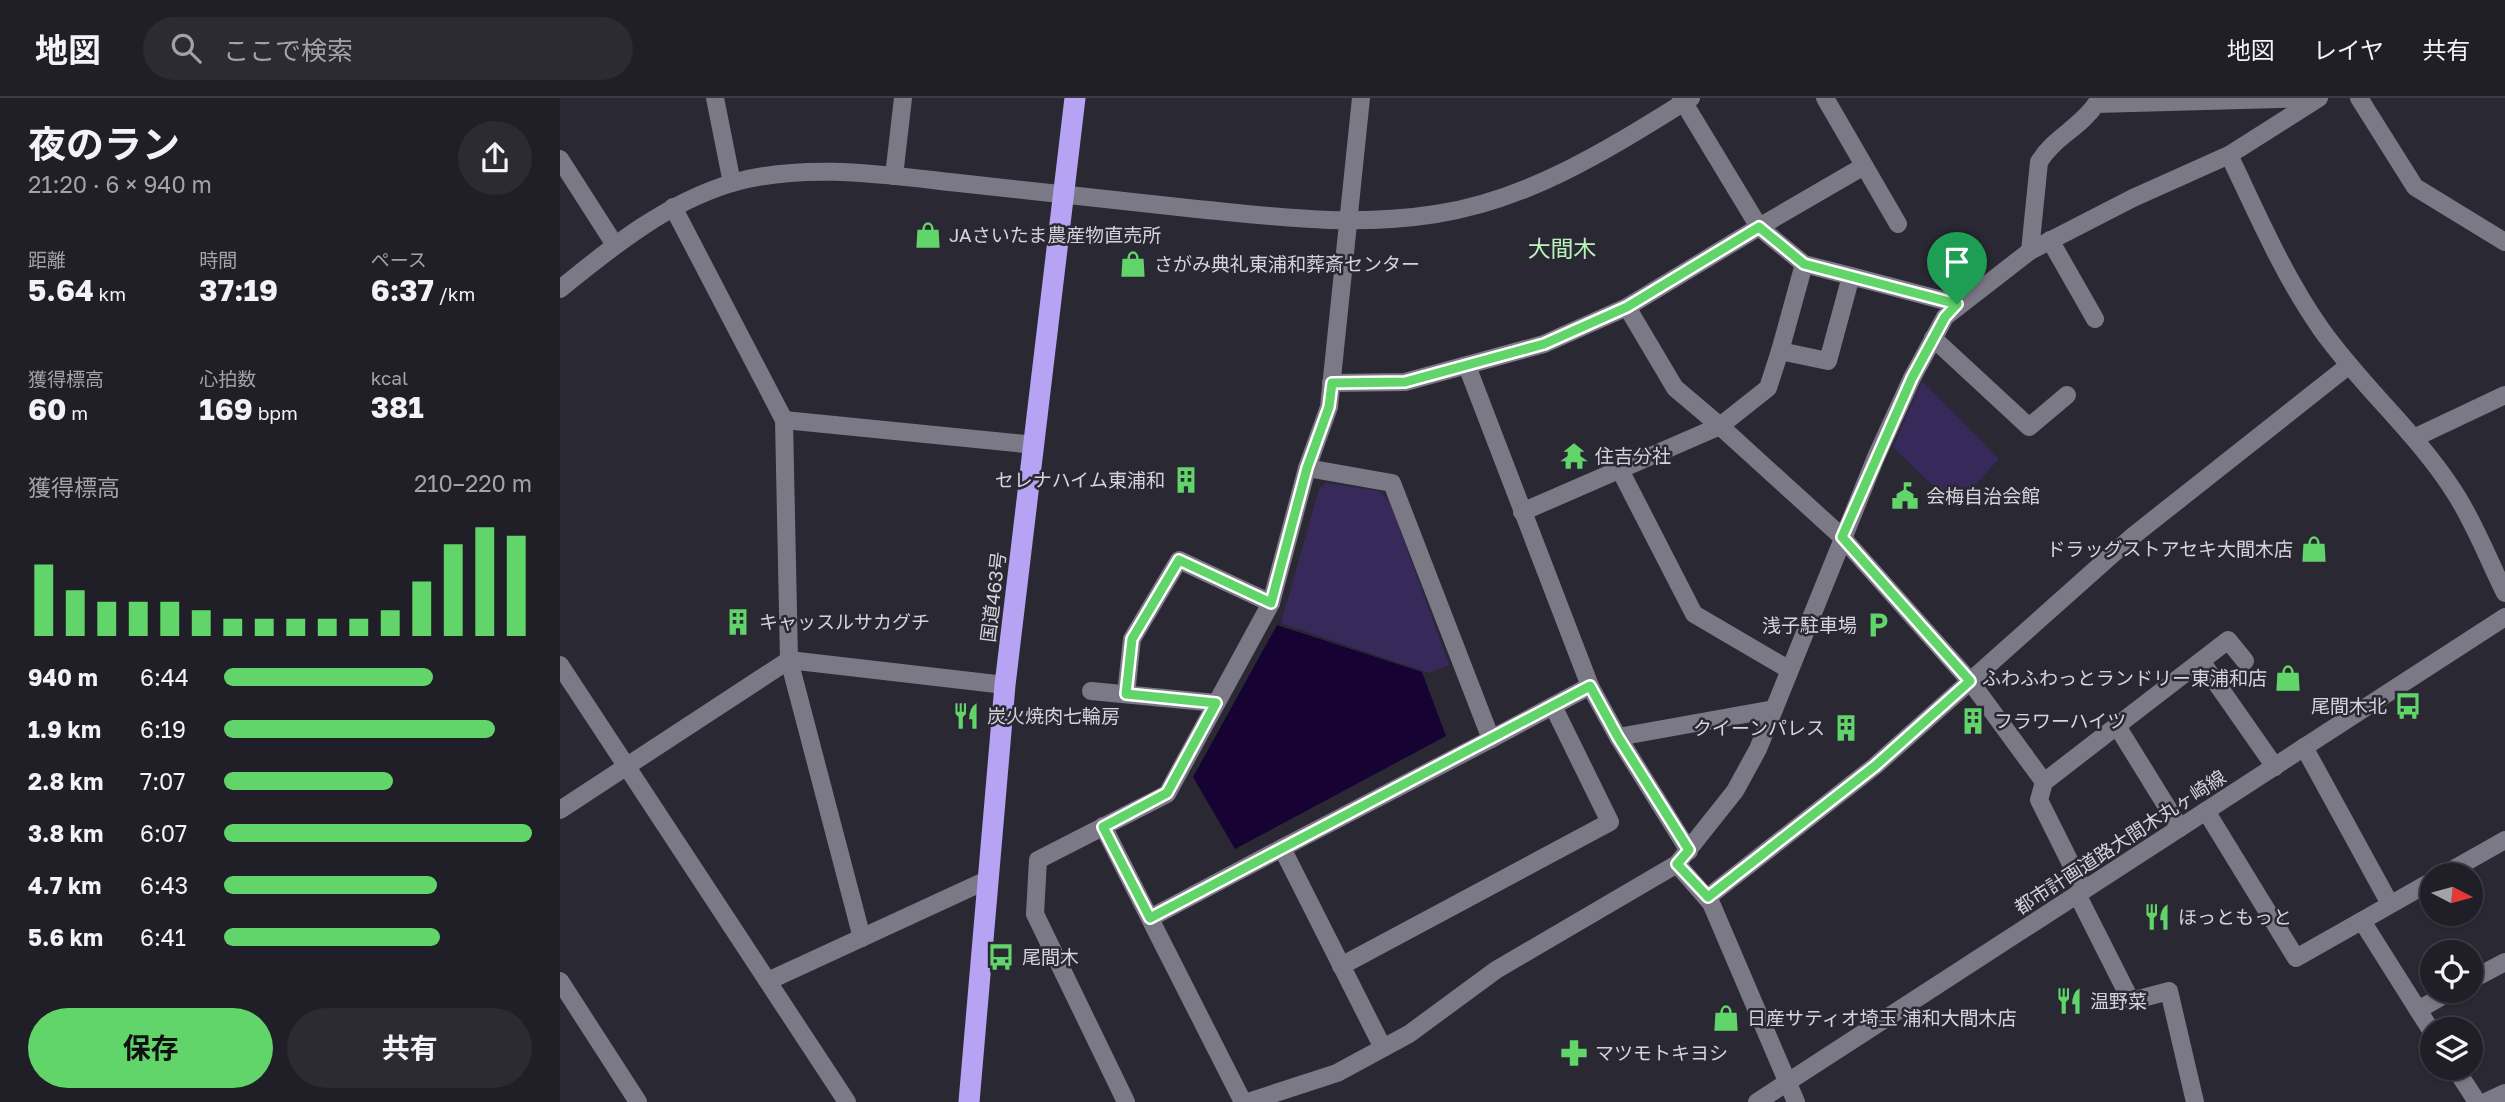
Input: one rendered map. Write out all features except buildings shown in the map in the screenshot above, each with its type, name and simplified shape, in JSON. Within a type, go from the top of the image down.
[{"type":"highway","name":"国道463号","points":[[968,1102],[1005,685],[1075,98]]},
{"type":"street","points":[[715,98],[732,183]]},
{"type":"street","points":[[894,176],[903,98]]},
{"type":"street","points":[[1126,1102],[1038,923],[1034,904],[1038,860],[1167,793],[1271,603],[1307,468],[1329,407],[1361,98]]},
{"type":"street","points":[[1825,98],[1898,225]]},
{"type":"street","points":[[2030,251],[2039,162],[2046,150],[2090,113],[2095,101],[2318,98]]},
{"type":"street","points":[[1103,827],[1245,1102],[1337,1073],[1409,1034],[1496,970],[1683,857],[1744,777],[1894,417],[1933,338],[1945,317],[1957,304],[2030,251],[2228,155],[2318,98]]},
{"type":"street","points":[[2359,98],[2415,187],[2505,242]]},
{"type":"street","points":[[560,289],[615,245],[673,207],[732,183],[812,172],[894,176],[1348,223],[1438,214],[1532,188],[1639,131],[1685,100],[1759,227],[1804,264],[1957,304]]},
{"type":"street","points":[[2228,155],[2296,288],[2348,366],[2414,438],[2456,494],[2505,593]]},
{"type":"street","points":[[560,159],[615,245]]},
{"type":"street","points":[[1332,383],[1405,382],[1544,344],[1627,307],[1864,166]]},
{"type":"street","points":[[673,207],[784,420],[789,660],[862,938]]},
{"type":"street","points":[[2050,240],[2095,319]]},
{"type":"street","points":[[1522,512],[1720,426],[1768,388],[1804,264]]},
{"type":"street","points":[[1780,351],[1828,361],[1851,276]]},
{"type":"street","points":[[1627,307],[1675,388],[1842,537],[1970,681],[2044,782]]},
{"type":"street","points":[[1933,338],[2029,427],[2067,395]]},
{"type":"street","points":[[1467,366],[1590,686],[1683,857],[1708,897],[1780,1058],[1796,1102]]},
{"type":"street","points":[[1708,897],[1875,766],[2133,536],[2348,366]]},
{"type":"street","points":[[2414,438],[2505,396]]},
{"type":"street","points":[[784,420],[1035,445]]},
{"type":"street","points":[[1307,468],[1392,483],[1491,739]]},
{"type":"street","points":[[1619,468],[1694,614],[1788,669]]},
{"type":"street","points":[[1126,694],[1132,639],[1179,560],[1271,603]]},
{"type":"street","name":"都市計画道路大間木丸ヶ崎線","points":[[1757,1102],[2505,618]]},
{"type":"street","points":[[2195,1102],[2169,991],[2131,1001],[2039,800],[2044,782],[2228,640],[2245,661]]},
{"type":"street","points":[[560,810],[789,660],[1005,685]]},
{"type":"street","points":[[2201,661],[2275,766]]},
{"type":"street","points":[[560,665],[847,1102]]},
{"type":"street","points":[[1150,918],[1590,686]]},
{"type":"street","points":[[1091,691],[1216,703]]},
{"type":"street","points":[[1341,967],[1610,822],[1553,706]]},
{"type":"street","points":[[1618,737],[1774,709]]},
{"type":"street","points":[[2117,726],[2180,828]]},
{"type":"street","points":[[2304,747],[2390,904]]},
{"type":"street","points":[[2206,811],[2296,958],[2420,888]]},
{"type":"street","points":[[2464,863],[2505,840]]},
{"type":"street","points":[[1282,848],[1383,1048]]},
{"type":"street","points":[[768,981],[987,880]]},
{"type":"street","points":[[2362,921],[2422,1017]]},
{"type":"street","points":[[2483,974],[2505,962]]},
{"type":"street","points":[[560,981],[638,1102]]},
{"type":"street","points":[[2418,1010],[2430,1003]]},
{"type":"street","points":[[2463,1080],[2477,1102]]},
{"type":"street","points":[[2486,1102],[2505,1093]]},
{"type":"shaded area","points":[[1922,381],[1999,459],[1955,507],[1893,447]]},
{"type":"shaded area","points":[[1326,483],[1379,491],[1390,502],[1449,665],[1429,673],[1281,623],[1319,489]]},
{"type":"shaded area","points":[[1277,625],[1422,672],[1446,736],[1235,849],[1193,777]]},
{"type":"place","name":"JAさいたま農産物直売所","points":[[928,235]]},
{"type":"place","name":"さがみ典礼東浦和葬斎センター","points":[[1133,264]]},
{"type":"place","name":"住吉分社","points":[[1574,456]]},
{"type":"place","name":"セレナハイム東浦和","points":[[1186,480]]},
{"type":"place","name":"会梅自治会館","points":[[1905,496]]},
{"type":"place","name":"ドラッグストアセキ大間木店","points":[[2314,549]]},
{"type":"place","name":"キャッスルサカグチ","points":[[738,622]]},
{"type":"place","name":"浅子駐車場","points":[[1878,625]]},
{"type":"place","name":"ふわふわっとランドリー東浦和店","points":[[2288,678]]},
{"type":"place","name":"尾間木北","points":[[2408,706]]},
{"type":"place","name":"炭火焼肉七輪房","points":[[966,716]]},
{"type":"place","name":"フラワーハイツ","points":[[1973,721]]},
{"type":"place","name":"クイーンパレス","points":[[1846,728]]},
{"type":"place","name":"ほっともっと","points":[[2157,917]]},
{"type":"place","name":"尾間木","points":[[1001,957]]},
{"type":"place","name":"温野菜","points":[[2069,1001]]},
{"type":"place","name":"日産サティオ埼玉 浦和大間木店","points":[[1726,1018]]},
{"type":"place","name":"マツモトキヨシ","points":[[1574,1053]]},
{"type":"district","name":"大間木","points":[[1562,249]]},
{"type":"route","points":[[1759,227],[1804,264],[1957,304],[1945,317],[1912,378],[1842,537],[1970,681],[1875,766],[1792,834],[1708,897],[1677,864],[1689,850],[1618,737],[1590,686],[1150,918],[1103,827],[1167,793],[1216,703],[1126,694],[1132,639],[1179,560],[1271,603],[1307,468],[1329,407],[1332,383],[1405,382],[1544,344],[1627,307],[1759,227]]}]
